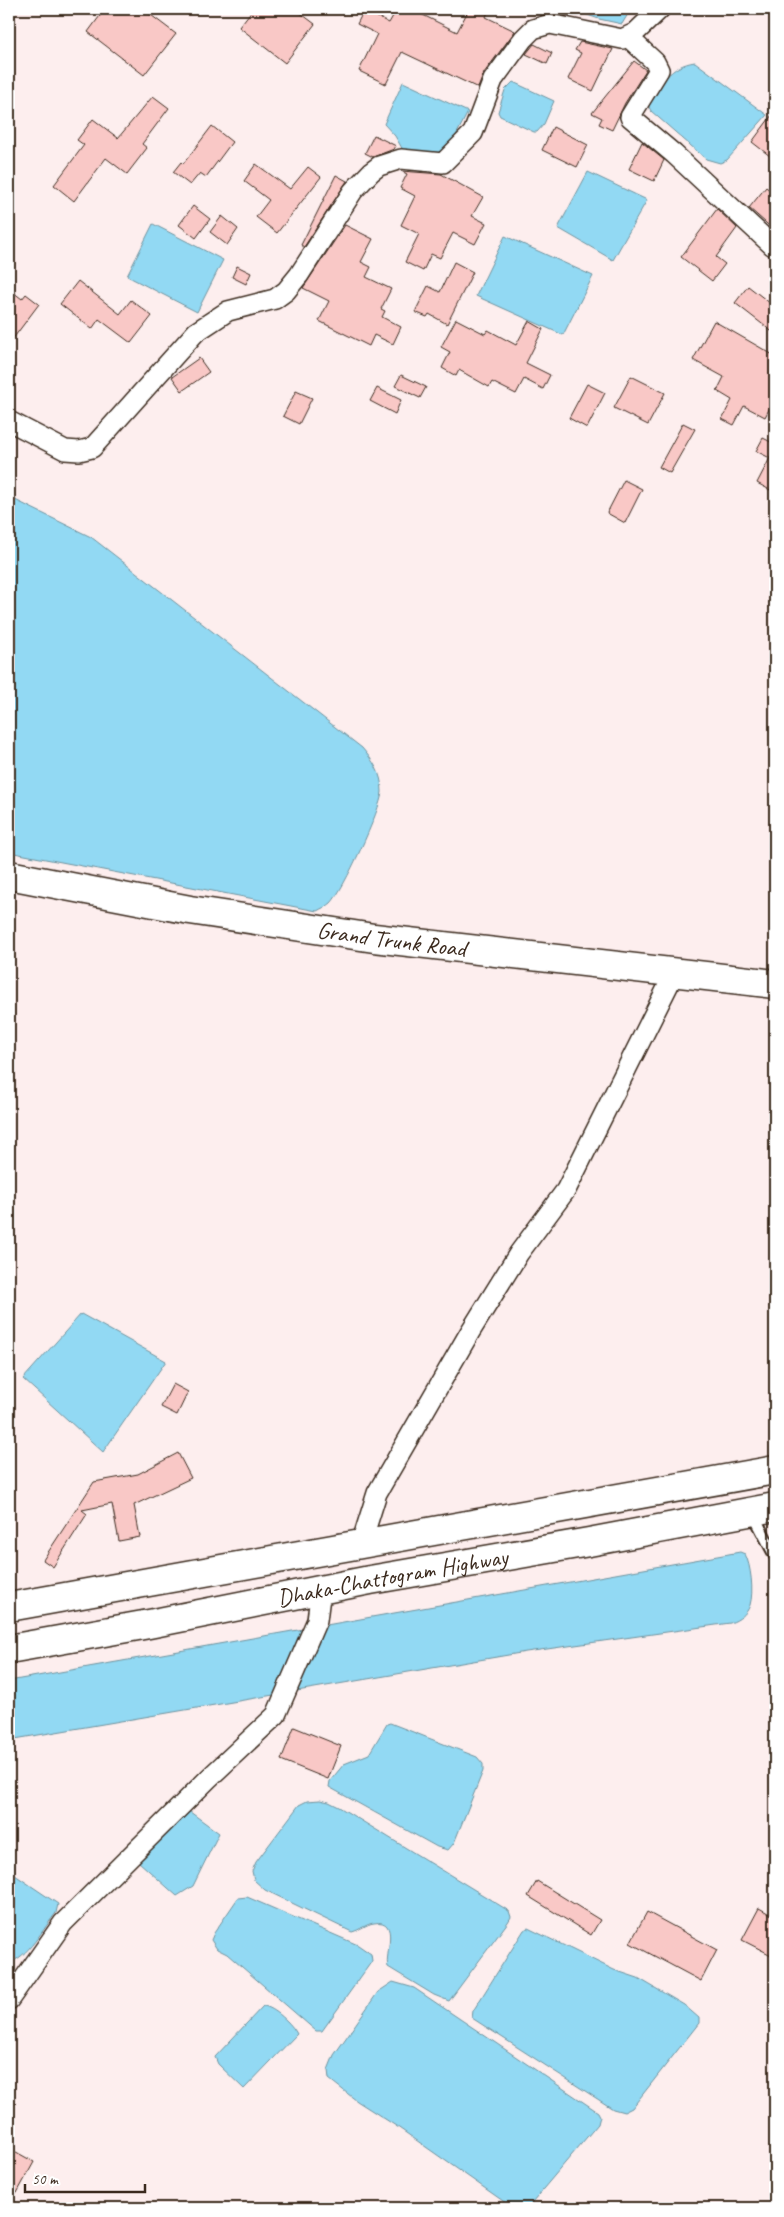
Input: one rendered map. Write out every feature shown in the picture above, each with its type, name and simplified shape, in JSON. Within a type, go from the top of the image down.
[{"type":"highway","name":"Grand Trunk Road","points":[[9,875],[190,910],[364,937],[775,984]]},
{"type":"highway","name":"Dhaka-Chattogram Highway","points":[[9,1607],[775,1470]]},
{"type":"highway","name":"Dhaka-Chattogram Highway","points":[[9,1649],[763,1509]]},
{"type":"street","points":[[9,421],[64,450],[79,451],[92,448],[196,332],[228,311],[275,299],[286,291],[352,191],[371,172],[379,166],[401,159],[443,163],[453,155],[473,133],[493,80],[523,39],[533,29],[541,25],[550,24],[615,38],[628,37],[643,27],[660,9]]},
{"type":"street","points":[[628,37],[655,62],[659,70],[630,117],[775,245]]},
{"type":"street","points":[[361,1544],[377,1493],[475,1324],[519,1254],[566,1190],[675,972]]},
{"type":"street","points":[[9,2000],[63,1923],[276,1715],[316,1620],[321,1590]]},
{"type":"lane","points":[[763,1509],[775,1556]]},
{"type":"water","points":[[570,9],[631,9],[622,24],[599,19]]},
{"type":"water","points":[[695,62],[767,115],[727,160],[720,163],[706,159],[651,111],[648,105],[666,77],[679,67]]},
{"type":"water","points":[[403,82],[468,112],[447,153],[403,150],[395,136],[384,124]]},
{"type":"water","points":[[513,82],[554,101],[544,124],[537,132],[500,116],[498,112],[505,90]]},
{"type":"water","points":[[588,172],[647,200],[613,260],[558,228]]},
{"type":"water","points":[[153,224],[223,260],[197,312],[127,276]]},
{"type":"water","points":[[505,236],[593,276],[563,335],[476,296]]},
{"type":"water","points":[[9,497],[91,537],[366,753],[376,768],[382,785],[380,801],[369,831],[352,867],[330,904],[317,911],[9,852]]},
{"type":"water","points":[[81,1314],[166,1361],[103,1452],[23,1379]]},
{"type":"water","points":[[740,1552],[745,1554],[749,1565],[752,1586],[751,1600],[745,1614],[730,1623],[526,1652],[9,1740],[9,1681]]},
{"type":"water","points":[[390,1723],[477,1757],[483,1764],[483,1771],[454,1843],[448,1850],[437,1847],[329,1787],[330,1781],[344,1764],[369,1754],[387,1724]]},
{"type":"water","points":[[320,1800],[339,1807],[509,1911],[511,1917],[508,1922],[449,2001],[434,1995],[388,1967],[390,1939],[387,1926],[382,1923],[374,1923],[352,1932],[265,1890],[254,1880],[252,1871],[256,1862],[299,1805],[307,1801]]},
{"type":"water","points":[[186,1809],[219,1833],[193,1886],[177,1896],[139,1862]]},
{"type":"water","points":[[9,1871],[58,1904],[56,1913],[35,1942],[22,1955],[9,1962]]},
{"type":"water","points":[[247,1897],[358,1945],[371,1954],[372,1961],[322,2031],[316,2031],[227,1954],[217,1949],[211,1940],[238,1898]]},
{"type":"water","points":[[528,1928],[614,1970],[638,1978],[684,2005],[699,2018],[699,2023],[632,2108],[624,2112],[613,2109],[472,2018],[473,2011],[524,1930]]},
{"type":"water","points":[[393,1982],[414,1988],[598,2112],[600,2116],[598,2124],[527,2208],[513,2208],[357,2101],[329,2079],[328,2070],[334,2055],[378,1992]]},
{"type":"water","points":[[263,2006],[272,2009],[282,2017],[297,2034],[244,2089],[218,2064],[215,2057]]},
{"type":"building","points":[[105,9],[143,9],[176,34],[144,75],[88,32]]},
{"type":"building","points":[[253,9],[295,9],[315,24],[285,63],[239,27]]},
{"type":"building","points":[[397,9],[411,9],[457,32],[469,9],[489,9],[486,17],[515,31],[484,73],[478,88],[402,52],[386,84],[359,71],[377,34],[357,24],[364,10],[389,23]]},
{"type":"building","points":[[529,9],[563,9],[571,11],[569,16],[552,13],[541,15]]},
{"type":"building","points":[[580,42],[613,49],[593,91],[568,79],[581,53],[575,50]]},
{"type":"building","points":[[534,44],[552,53],[547,64],[526,54]]},
{"type":"building","points":[[634,61],[646,70],[625,103],[612,130],[599,124],[602,118],[592,113]]},
{"type":"building","points":[[153,96],[169,108],[142,144],[147,148],[127,174],[106,158],[74,201],[54,185],[84,145],[77,140],[93,119],[118,138]]},
{"type":"building","points":[[775,111],[775,160],[752,142]]},
{"type":"building","points":[[212,126],[232,142],[206,177],[200,173],[190,185],[173,172],[181,162],[183,164]]},
{"type":"building","points":[[553,127],[588,145],[577,167],[542,150]]},
{"type":"building","points":[[374,135],[396,146],[394,149],[373,157],[365,153]]},
{"type":"building","points":[[642,142],[664,160],[654,181],[629,169]]},
{"type":"building","points":[[256,164],[290,189],[308,167],[321,177],[277,233],[256,217],[269,200],[244,181]]},
{"type":"building","points":[[401,171],[441,174],[483,197],[472,216],[486,223],[475,244],[453,233],[440,258],[431,254],[423,271],[405,262],[419,234],[401,225],[415,196],[400,188],[407,174]]},
{"type":"building","points":[[336,175],[347,181],[304,247],[301,245]]},
{"type":"building","points":[[766,187],[775,194],[775,231],[749,208]]},
{"type":"building","points":[[193,206],[210,219],[196,238],[179,225]]},
{"type":"building","points":[[717,209],[737,228],[716,257],[725,264],[712,281],[681,257]]},
{"type":"building","points":[[222,216],[238,229],[227,245],[210,232]]},
{"type":"building","points":[[345,225],[373,239],[361,262],[371,267],[366,277],[391,289],[381,309],[385,311],[382,317],[401,327],[393,344],[374,335],[369,346],[319,321],[329,301],[303,288]]},
{"type":"building","points":[[454,262],[473,272],[447,324],[429,314],[427,317],[415,312],[428,286],[440,292]]},
{"type":"building","points":[[237,266],[251,273],[246,284],[232,277]]},
{"type":"building","points":[[78,281],[120,314],[131,300],[152,316],[131,343],[99,319],[92,329],[60,304]]},
{"type":"building","points":[[748,286],[775,307],[775,334],[735,303]]},
{"type":"building","points":[[9,289],[22,299],[26,294],[39,304],[9,344]]},
{"type":"building","points":[[456,319],[485,334],[488,330],[516,345],[529,321],[543,329],[526,363],[550,375],[543,389],[524,379],[516,394],[492,382],[489,387],[459,370],[456,376],[442,368],[450,352],[441,347]]},
{"type":"building","points":[[714,321],[775,356],[775,398],[765,417],[744,406],[734,425],[722,419],[732,400],[717,391],[724,377],[693,360]]},
{"type":"building","points":[[199,358],[209,372],[182,391],[172,377]]},
{"type":"building","points":[[401,375],[426,387],[420,398],[395,386]]},
{"type":"building","points":[[631,376],[665,393],[648,425],[614,408]]},
{"type":"building","points":[[587,384],[605,393],[587,428],[569,418]]},
{"type":"building","points":[[377,388],[401,400],[395,414],[370,401]]},
{"type":"building","points":[[296,391],[312,398],[299,424],[283,416]]},
{"type":"building","points":[[683,423],[695,429],[670,473],[659,467]]},
{"type":"building","points":[[763,438],[775,444],[775,479],[770,490],[757,483],[770,458],[756,451]]},
{"type":"building","points":[[624,480],[642,489],[625,523],[607,513]]},
{"type":"building","points":[[173,1384],[188,1392],[177,1415],[161,1407]]},
{"type":"building","points":[[178,1453],[191,1478],[134,1505],[140,1537],[119,1541],[112,1504],[82,1510],[87,1514],[53,1567],[43,1560],[94,1482],[138,1474]]},
{"type":"building","points":[[294,1727],[341,1746],[328,1779],[281,1760]]},
{"type":"building","points":[[537,1881],[600,1920],[591,1935],[528,1896]]},
{"type":"building","points":[[759,1908],[775,1917],[775,1957],[742,1940]]},
{"type":"building","points":[[647,1912],[717,1950],[701,1981],[630,1943]]},
{"type":"building","points":[[9,2148],[34,2162],[17,2193],[9,2189]]}]
